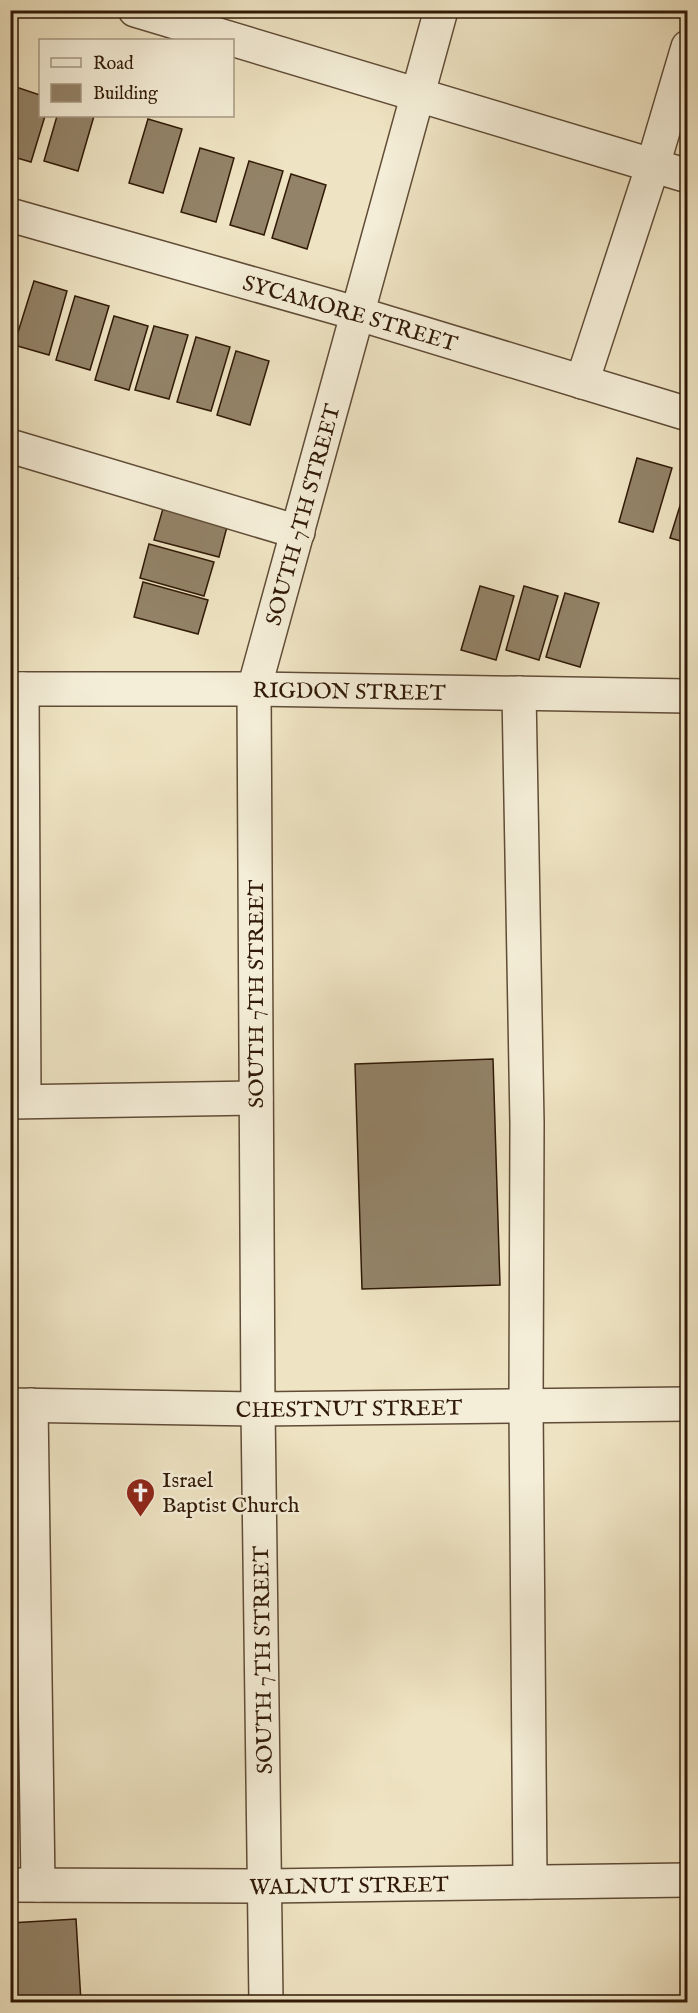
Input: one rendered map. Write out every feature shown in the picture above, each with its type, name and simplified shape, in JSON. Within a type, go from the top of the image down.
[{"type":"street","points":[[135,10],[234,39]]},
{"type":"street","name":"SOUTH 7TH STREET","points":[[266,2002],[267,1886],[258,1409],[254,688],[441,10]]},
{"type":"street","points":[[234,39],[687,176]]},
{"type":"street","points":[[582,382],[653,165],[687,46]]},
{"type":"street","name":"SYCAMORE STREET","points":[[10,215],[358,314],[687,414]]},
{"type":"street","points":[[10,446],[298,532]]},
{"type":"street","name":"RIGDON STREET","points":[[16,689],[254,688],[687,696]]},
{"type":"street","points":[[16,689],[17,1102],[256,1098]]},
{"type":"street","points":[[519,693],[528,1123],[526,1406],[530,1882]]},
{"type":"street","name":"CHESTNUT STREET","points":[[21,1405],[258,1409],[687,1404]]},
{"type":"street","points":[[21,1405],[24,1885]]},
{"type":"street","name":"WALNUT STREET","points":[[24,1885],[267,1886],[687,1880]]},
{"type":"building","points":[[16,87],[39,95],[39,117],[45,117],[31,162],[10,156],[10,106]]},
{"type":"building","points":[[57,117],[94,117],[78,171],[44,161]]},
{"type":"building","points":[[148,119],[182,129],[163,193],[129,183]]},
{"type":"building","points":[[200,148],[234,158],[216,222],[181,212]]},
{"type":"building","points":[[249,161],[283,171],[264,235],[230,225]]},
{"type":"building","points":[[291,174],[326,185],[307,249],[272,238]]},
{"type":"building","points":[[34,281],[67,291],[49,355],[14,345]]},
{"type":"building","points":[[75,296],[109,306],[90,370],[56,360]]},
{"type":"building","points":[[114,316],[148,326],[129,390],[95,380]]},
{"type":"building","points":[[154,326],[188,335],[169,399],[135,390]]},
{"type":"building","points":[[196,337],[230,347],[211,411],[177,402]]},
{"type":"building","points":[[236,351],[269,361],[250,425],[217,415]]},
{"type":"building","points":[[637,458],[672,468],[653,532],[619,522]]},
{"type":"building","points":[[688,480],[688,543],[670,538]]},
{"type":"building","points":[[164,505],[228,523],[219,557],[154,540]]},
{"type":"building","points":[[149,544],[214,562],[204,596],[140,578]]},
{"type":"building","points":[[10,576],[18,578],[10,602]]},
{"type":"building","points":[[143,582],[208,600],[198,634],[134,617]]},
{"type":"building","points":[[480,586],[514,596],[496,660],[461,650]]},
{"type":"building","points":[[524,586],[558,596],[539,660],[506,650]]},
{"type":"building","points":[[565,593],[599,603],[580,667],[546,657]]},
{"type":"building","points":[[493,1059],[500,1285],[362,1289],[355,1064]]},
{"type":"building","points":[[76,1919],[81,2002],[10,2002],[10,1923]]},
{"type":"place","name":"Israel Baptist Church","points":[[141,1518]]}]
